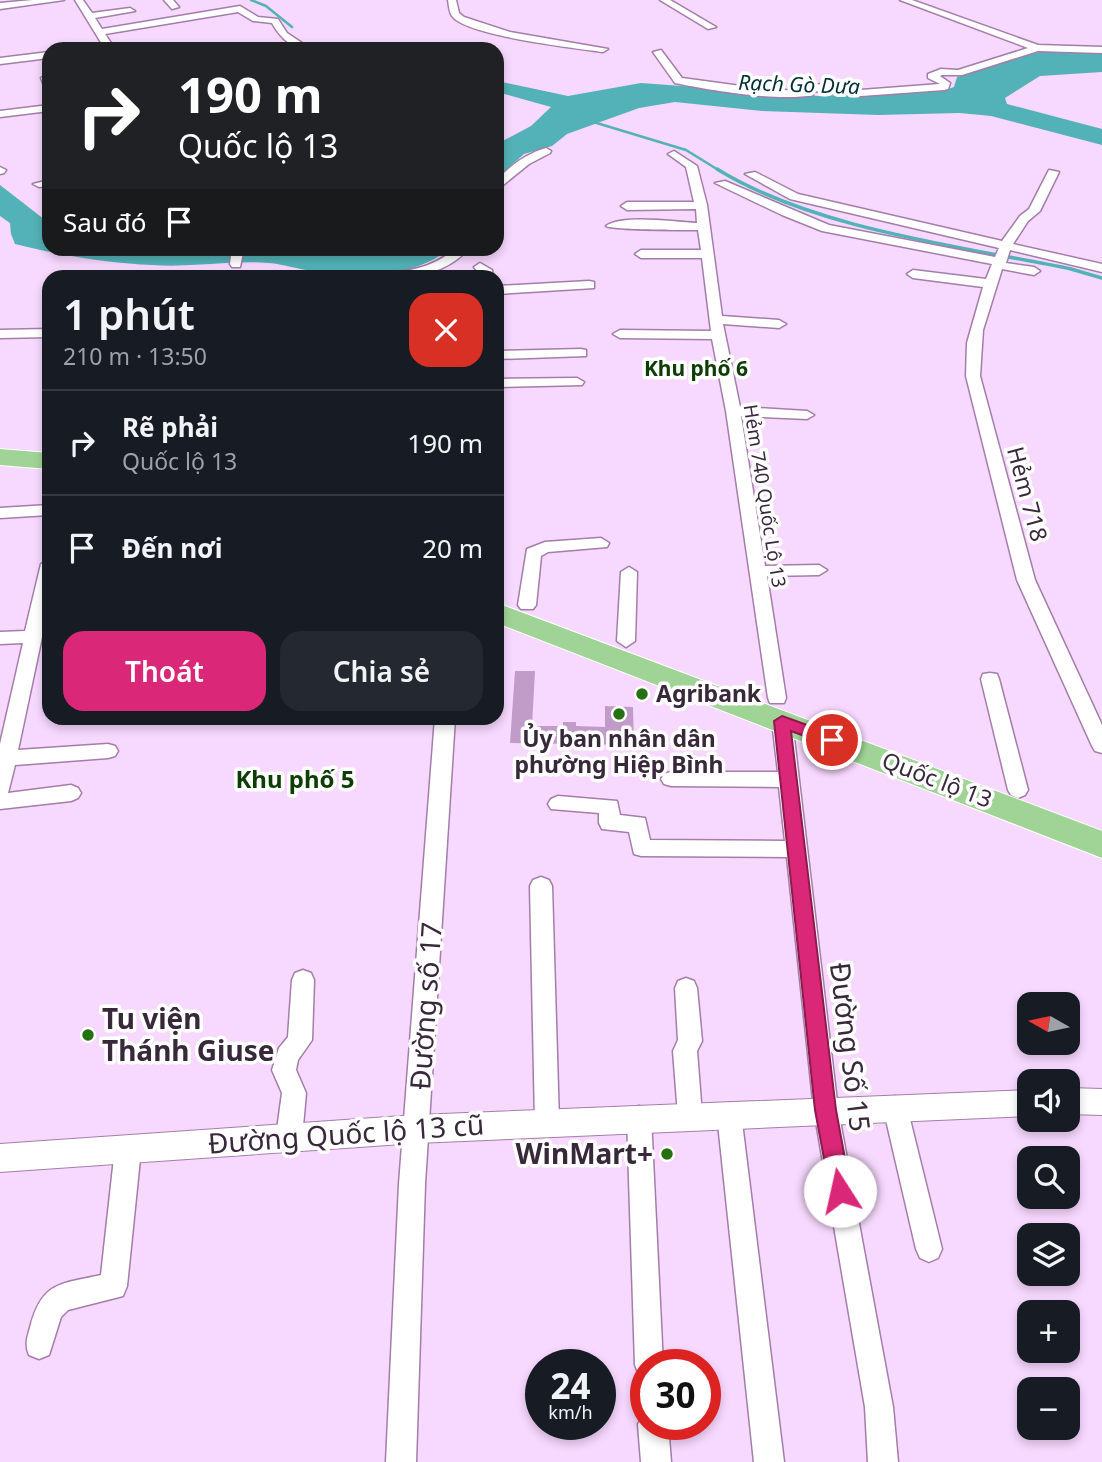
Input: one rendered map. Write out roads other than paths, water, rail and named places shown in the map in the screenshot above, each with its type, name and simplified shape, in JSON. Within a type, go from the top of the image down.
[{"type":"highway","points":[[0,442],[42,445]]},
{"type":"highway","points":[[0,457],[42,460]]},
{"type":"highway","name":"Quốc lộ 13","points":[[504,597],[626,641],[780,710],[1102,845]]},
{"type":"highway","name":"Quốc lộ 13","points":[[504,614],[1018,789],[1102,822]]},
{"type":"street","points":[[0,6],[60,0]]},
{"type":"street","points":[[452,0],[455,14],[461,19],[508,35],[603,49]]},
{"type":"street","points":[[664,0],[698,19],[711,22]]},
{"type":"street","points":[[904,0],[1043,48],[1102,50]]},
{"type":"street","points":[[84,2],[89,16],[105,42]]},
{"type":"street","points":[[99,32],[240,9],[256,19],[275,22],[283,35],[294,42]]},
{"type":"street","points":[[89,16],[131,11]]},
{"type":"street","points":[[658,52],[674,79],[678,81],[763,92],[803,94],[809,93],[807,89],[814,87],[840,88],[860,93],[944,87],[945,83],[932,76],[941,72],[959,73],[1043,48],[1086,39]]},
{"type":"street","points":[[0,61],[42,56]]},
{"type":"street","points":[[0,70],[42,65]]},
{"type":"street","points":[[0,114],[42,109]]},
{"type":"street","points":[[504,179],[528,158],[546,151]]},
{"type":"street","name":"Hẻm 740 Quốc Lộ 13","points":[[674,154],[688,161],[695,175],[701,205],[717,328],[733,411],[780,710]]},
{"type":"street","name":"Hẻm 718","points":[[1053,172],[1034,211],[1025,214],[1006,244],[975,337],[973,376],[1027,580],[1101,741]]},
{"type":"street","points":[[751,174],[794,197],[1102,268]]},
{"type":"street","points":[[721,183],[800,220],[826,228],[1034,271]]},
{"type":"street","points":[[627,206],[701,205]]},
{"type":"street","points":[[612,226],[633,224],[704,227]]},
{"type":"street","points":[[641,254],[707,254]]},
{"type":"street","points":[[236,264],[237,256]]},
{"type":"street","points":[[426,270],[447,262],[454,256]]},
{"type":"street","points":[[913,274],[991,284]]},
{"type":"street","points":[[504,290],[589,285]]},
{"type":"street","points":[[620,334],[779,324]]},
{"type":"street","points":[[0,334],[42,333]]},
{"type":"street","points":[[504,355],[581,353]]},
{"type":"street","points":[[504,383],[576,382]]},
{"type":"street","points":[[733,411],[807,415]]},
{"type":"street","points":[[0,513],[42,510]]},
{"type":"street","points":[[527,605],[533,553],[545,547],[601,543]]},
{"type":"street","points":[[758,571],[819,570]]},
{"type":"street","points":[[626,641],[629,572]]},
{"type":"street","points":[[0,788],[42,601]]},
{"type":"street","points":[[0,638],[32,637]]},
{"type":"street","points":[[990,678],[1018,789]]},
{"type":"street","name":"Đường Số 15","points":[[780,710],[826,1110],[879,1407],[883,1462]]},
{"type":"street","name":"Đường số 17","points":[[401,1462],[417,1129],[445,725]]},
{"type":"street","points":[[6,758],[108,751]]},
{"type":"street","points":[[671,779],[789,780]]},
{"type":"street","points":[[0,801],[71,793]]},
{"type":"street","points":[[558,804],[610,806],[609,824],[638,824],[641,848],[796,849]]},
{"type":"street","points":[[541,887],[548,1122]]},
{"type":"street","points":[[289,1137],[294,1093],[284,1070],[287,1056],[300,1040],[303,981]]},
{"type":"street","points":[[686,988],[690,1041],[685,1051],[690,1115]]},
{"type":"street","points":[[1080,1101],[1102,1102]]},
{"type":"street","name":"Đường Quốc lộ 13 cũ","points":[[0,1158],[289,1137],[639,1117],[1017,1103]]},
{"type":"street","points":[[895,1107],[929,1250]]},
{"type":"street","points":[[729,1114],[769,1462]]},
{"type":"street","points":[[639,1117],[648,1349]]},
{"type":"street","points":[[39,1345],[49,1309],[61,1298],[113,1286],[128,1149]]},
{"type":"street","points":[[654,1440],[656,1462]]},
{"type":"waterway","points":[[251,0],[266,6],[292,27]]},
{"type":"waterway","points":[[590,121],[686,150],[720,171]]},
{"type":"waterway","points":[[717,169],[756,190],[842,221],[936,243],[1071,269],[1102,278]]},
{"type":"place","name":"Agribank","points":[[642,694]]},
{"type":"place","name":"Ủy ban nhân dân phường Hiệp Bình","points":[[619,714]]},
{"type":"place","name":"Tu viện Thánh Giuse","points":[[88,1035]]},
{"type":"place","name":"WinMart+","points":[[667,1154]]},
{"type":"district","name":"Khu phố 6","points":[[696,369]]},
{"type":"district","name":"Khu phố 5","points":[[295,780]]},
{"type":"water label","name":"Rạch Gò Dưa","points":[[799,85]]}]
